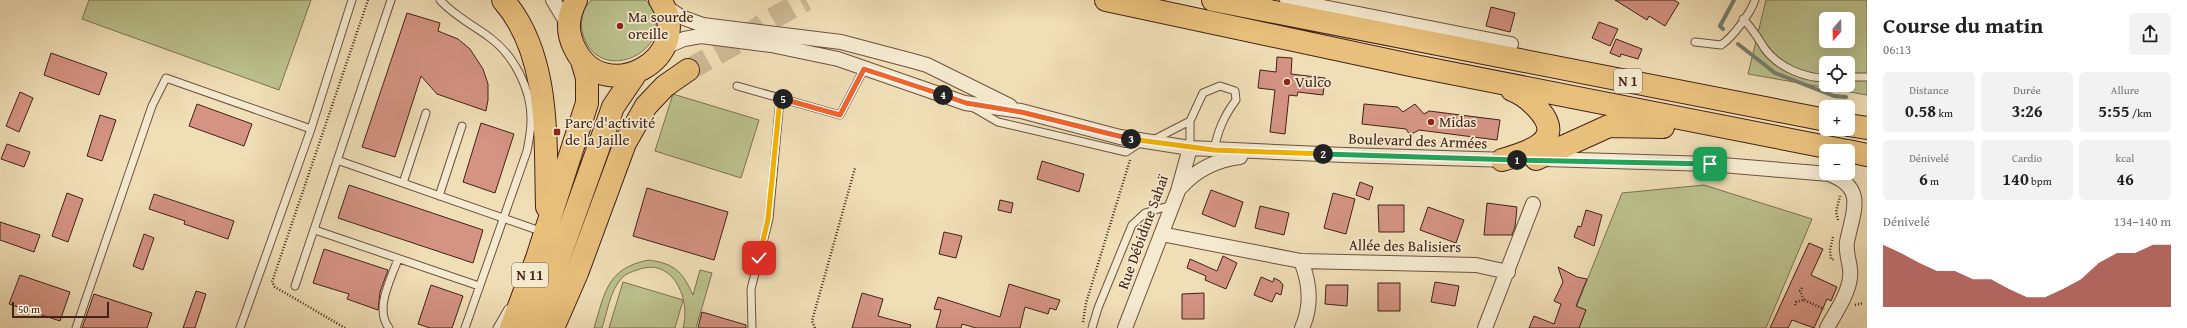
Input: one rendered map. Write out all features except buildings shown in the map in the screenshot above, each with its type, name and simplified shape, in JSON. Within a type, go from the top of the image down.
[{"type":"highway","points":[[503,0],[520,26],[539,79],[547,145],[546,227]]},
{"type":"highway","points":[[576,0],[571,11],[568,24],[570,37],[582,60],[593,70],[607,75],[621,76],[636,73],[647,67],[661,53],[667,40],[668,28],[662,3]]},
{"type":"highway","name":"N 1","points":[[1106,0],[1477,79],[1819,146]]},
{"type":"highway","name":"N 1","points":[[1213,0],[1819,119]]},
{"type":"highway","name":"N 11","points":[[511,328],[537,258],[586,103],[587,78],[582,60]]},
{"type":"highway","points":[[553,328],[577,272],[625,143],[646,106],[665,86],[688,70]]},
{"type":"highway","name":"N 11","points":[[534,328],[613,106],[636,73]]},
{"type":"highway","points":[[1477,79],[1521,94],[1536,106],[1548,123],[1549,133],[1543,142],[1524,153],[1502,160]]},
{"type":"highway","points":[[1536,159],[1609,126],[1645,125],[1791,140]]},
{"type":"highway","points":[[1855,125],[1867,128]]},
{"type":"highway","name":"N 1","points":[[1855,153],[1867,155]]},
{"type":"street","points":[[553,0],[568,24]]},
{"type":"street","points":[[1287,0],[1511,44]]},
{"type":"street","points":[[662,3],[681,17],[703,25],[841,42],[927,65],[1021,112]]},
{"type":"street","points":[[661,53],[670,45],[684,39],[701,36],[771,46],[830,57],[966,103],[1021,112]]},
{"type":"street","points":[[912,84],[904,76],[903,69],[913,61]]},
{"type":"street","points":[[912,84],[927,82],[930,72],[927,65]]},
{"type":"street","name":"Boulevard des Armées","points":[[1021,112],[1120,137],[1190,148],[1214,150],[1502,160],[1536,159],[1710,164],[1828,174],[1839,178],[1854,193],[1856,203],[1846,251],[1850,279],[1827,328]]},
{"type":"street","name":"Rue Débidine Sahaï","points":[[1125,328],[1178,191],[1190,148]]},
{"type":"street","points":[[1178,191],[1193,174],[1226,158],[1279,152]]},
{"type":"street","points":[[1485,328],[1508,272],[1533,204]]},
{"type":"street","name":"Allée des Balisiers","points":[[1161,234],[1302,261],[1476,265],[1508,272]]},
{"type":"street","points":[[1302,261],[1307,274],[1309,295],[1302,328]]},
{"type":"lane","points":[[240,328],[311,129],[352,0]]},
{"type":"lane","points":[[295,286],[391,0]]},
{"type":"lane","points":[[440,0],[454,13],[490,38],[505,52],[520,77],[528,96],[532,120],[528,146],[465,328]]},
{"type":"lane","points":[[1695,42],[1721,45],[1732,36],[1752,8],[1755,0]]},
{"type":"lane","points":[[1743,19],[1755,31],[1766,49],[1775,59],[1800,73],[1811,77],[1819,78]]},
{"type":"lane","points":[[737,86],[840,115],[864,69]]},
{"type":"lane","points":[[1855,77],[1867,77]]},
{"type":"lane","points":[[76,328],[152,106],[166,78],[311,129]]},
{"type":"lane","points":[[1190,148],[1190,121],[1203,93],[1220,86],[1236,91],[1236,100],[1225,114],[1218,131],[1214,150]]},
{"type":"lane","points":[[752,328],[751,289],[768,219],[780,99]]},
{"type":"lane","points":[[966,103],[998,122],[1126,152],[1190,121]]},
{"type":"lane","points":[[403,183],[426,113]]},
{"type":"lane","points":[[439,196],[462,126]]},
{"type":"lane","points":[[337,160],[503,218],[546,227]]},
{"type":"lane","points":[[1092,328],[1098,308],[1132,225],[1145,213],[1172,205]]},
{"type":"lane","points":[[314,230],[480,286]]},
{"type":"lane","points":[[497,328],[537,258]]},
{"type":"lane","points":[[389,328],[384,321],[383,309],[398,259]]},
{"type":"path","points":[[345,328],[275,287],[272,282],[368,0]]},
{"type":"path","points":[[1081,328],[1086,303],[1131,161],[1126,152]]},
{"type":"path","points":[[815,328],[812,321],[856,168]]},
{"type":"path","points":[[1836,226],[1838,220],[1836,212],[1840,194]]},
{"type":"path","points":[[1835,233],[1830,250],[1831,260],[1842,261]]},
{"type":"path","points":[[1802,288],[1800,291],[1804,300]]},
{"type":"green space","points":[[89,0],[311,0],[279,90],[82,19]]},
{"type":"green space","points":[[591,0],[646,0],[655,18],[655,34],[647,47],[634,56],[619,61],[604,59],[590,49],[582,31],[581,23],[584,11]]},
{"type":"green space","points":[[1766,0],[1867,0],[1867,95],[1850,92],[1855,92],[1855,56],[1819,56],[1819,87],[1748,74]]},
{"type":"green space","points":[[673,94],[759,120],[741,178],[655,151]]},
{"type":"green space","points":[[1704,185],[1812,219],[1766,328],[1568,328],[1622,193]]},
{"type":"green space","points":[[649,260],[665,264],[677,270],[685,280],[693,295],[700,270],[712,273],[696,328],[683,328],[685,317],[684,305],[681,293],[676,283],[669,275],[660,269],[650,267],[626,274],[623,277],[617,284],[611,296],[602,328],[594,328],[605,293],[616,276],[624,269]]},
{"type":"green space","points":[[623,282],[683,300],[675,328],[609,328]]},
{"type":"waterway","points":[[1723,29],[1720,26],[1734,0]]},
{"type":"waterway","points":[[1738,44],[1775,73],[1834,96],[1846,97]]},
{"type":"tunnel","points":[[688,70],[742,40],[766,22],[806,0]]},
{"type":"place","name":"Ma sourde oreille","points":[[620,26]]},
{"type":"place","name":"Vulco","points":[[1287,82]]},
{"type":"place","name":"Midas","points":[[1431,122]]},
{"type":"place","name":"Parc d'activité de la Jaille","points":[[557,132]]},
{"type":"route","points":[[759,258],[768,219],[780,99],[840,115],[864,69],[966,103],[1021,112],[1120,137],[1190,148],[1344,156],[1710,164]]}]
